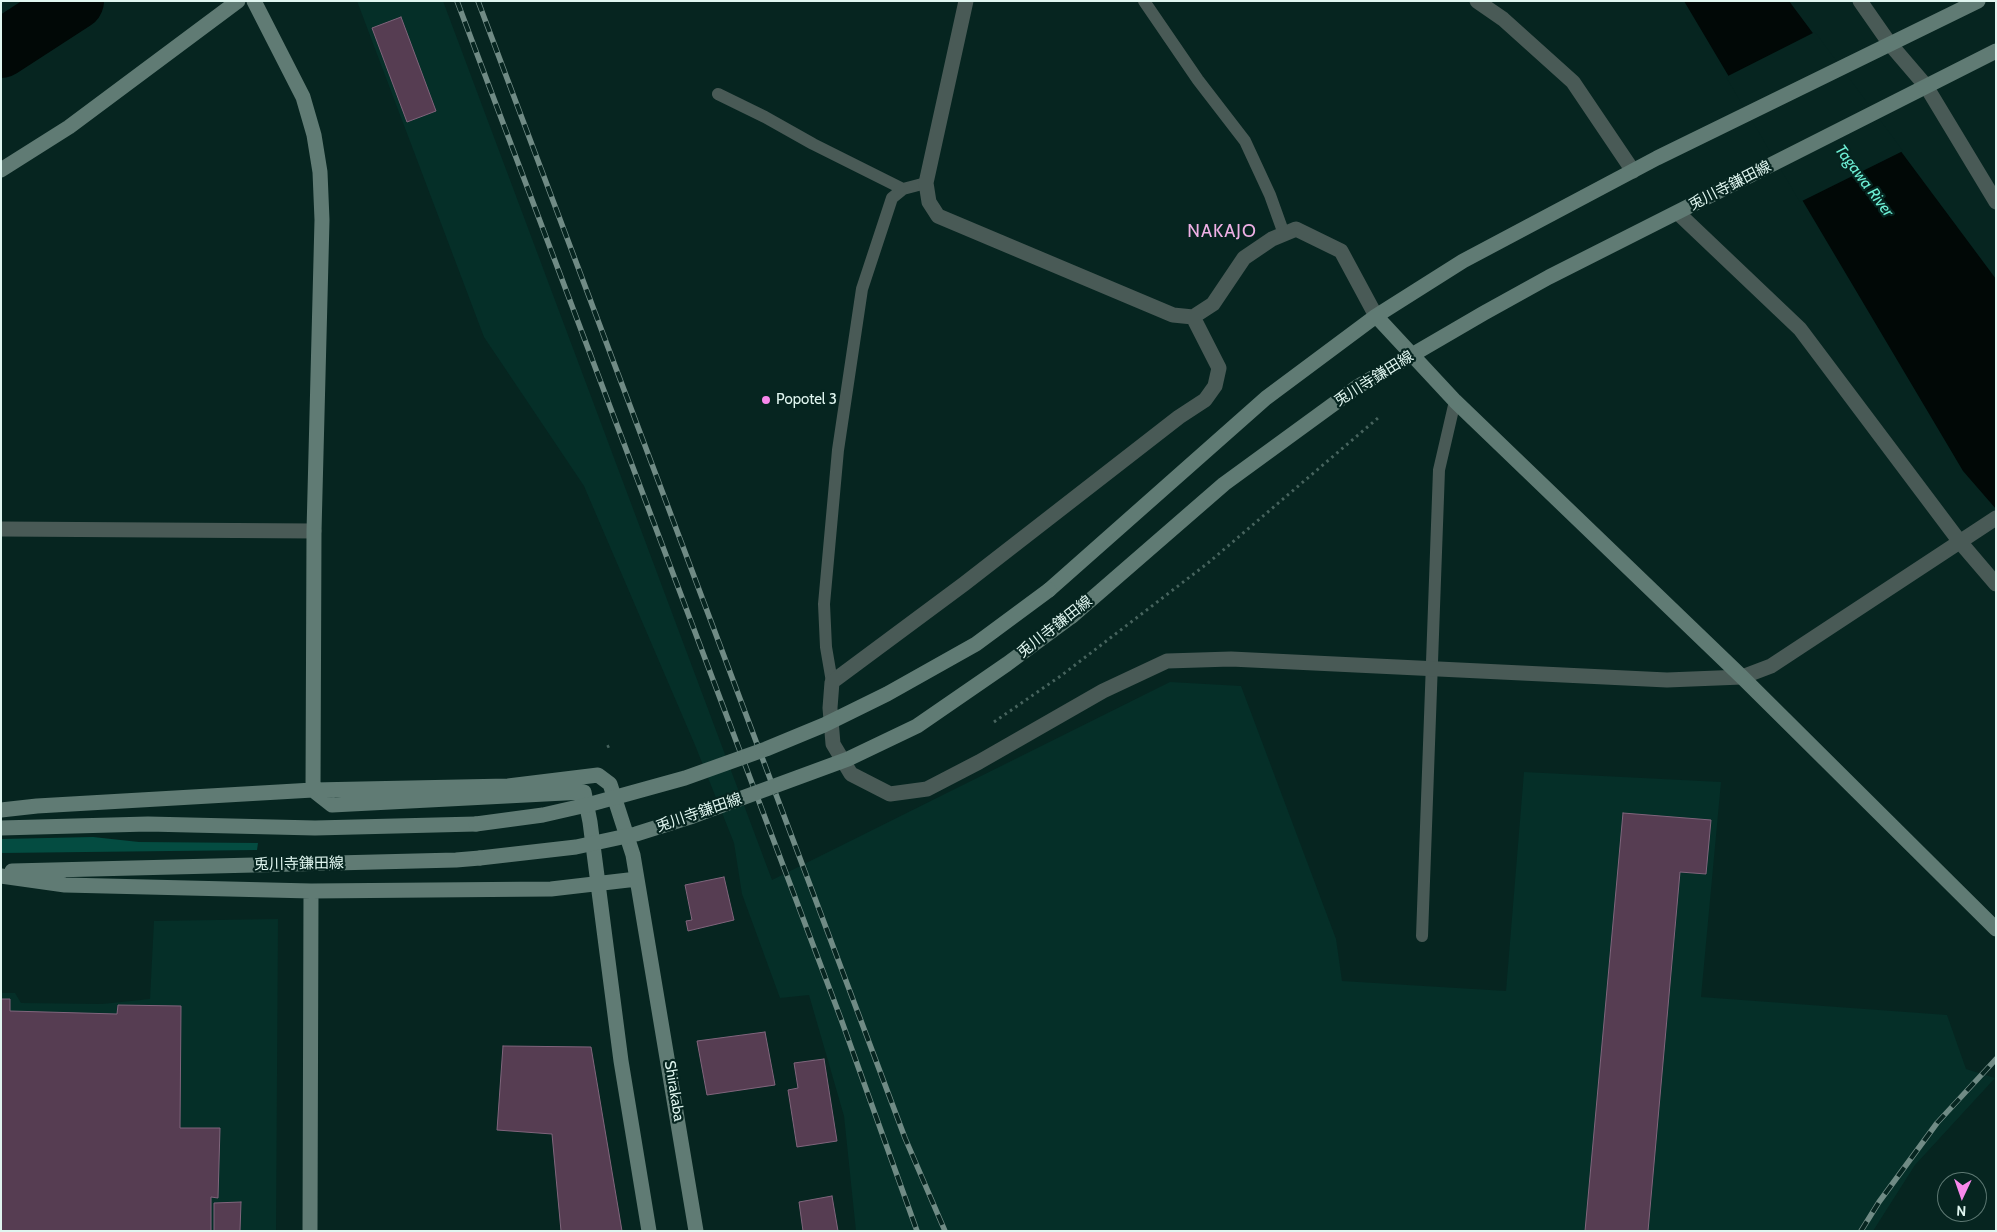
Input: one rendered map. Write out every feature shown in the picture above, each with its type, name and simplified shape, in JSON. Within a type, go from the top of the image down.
[{"type":"street","points":[[1,170],[69,127],[238,1]]},
{"type":"street","points":[[254,1],[303,97],[314,135],[320,172],[322,220],[314,531],[313,790],[332,805],[584,792],[590,822],[621,1061],[649,1231]]},
{"type":"street","points":[[966,1],[926,183],[929,202],[938,216],[1173,315],[1193,317],[1212,304],[1244,258],[1272,239],[1296,229],[1341,251],[1376,316],[1454,400],[1742,677],[1996,929]]},
{"type":"street","points":[[1477,1],[1502,19],[1572,82],[1632,171]]},
{"type":"street","points":[[1860,1],[1883,48],[1926,86],[1996,202]]},
{"type":"street","points":[[1,828],[148,824],[315,828],[476,824],[543,815],[685,778],[766,749],[824,725],[887,694],[976,644],[1049,590],[1266,398],[1376,316],[1463,261],[1657,158],[1978,1]]},
{"type":"street","name":"兎川寺鎌田線","points":[[1,871],[427,861],[480,858],[576,847],[636,834],[692,816],[848,759],[917,726],[1007,664],[1072,616],[1224,484],[1356,387],[1549,277],[1996,51]]},
{"type":"street","points":[[1678,213],[1800,329],[1966,538],[1996,584]]},
{"type":"street","points":[[1193,317],[1219,368],[1215,386],[1205,400],[1179,417],[972,578],[832,682],[830,708],[832,744],[851,774],[890,794],[927,790],[1104,691],[1167,661],[1231,659],[1667,680],[1742,677],[1771,666],[1996,518]]},
{"type":"street","points":[[1,529],[314,531]]},
{"type":"street","name":"Shirakaba","points":[[1,810],[37,806],[313,790],[508,786],[598,775],[610,784],[633,855],[696,1231]]},
{"type":"street","points":[[1,876],[65,885],[311,891],[551,890],[637,879]]},
{"type":"street","points":[[310,1231],[311,891]]},
{"type":"lane","points":[[1144,1],[1198,80],[1245,140],[1270,195],[1284,234]]},
{"type":"lane","points":[[718,94],[765,117],[813,144],[903,188]]},
{"type":"lane","points":[[832,682],[826,647],[824,604],[838,450],[862,288],[892,198],[903,188],[926,183]]},
{"type":"lane","points":[[1422,936],[1439,470],[1454,400]]},
{"type":"path","points":[[994,722],[1062,675],[1208,563],[1378,418]]},
{"type":"shaded area","points":[[357,1],[443,1],[772,880],[1170,682],[1241,686],[1336,939],[1342,981],[1506,991],[1524,772],[1721,782],[1701,997],[1947,1015],[1966,1069],[1995,1078],[1915,1165],[1873,1231],[856,1231],[844,1116],[809,995],[780,998],[742,894],[734,843],[695,745],[584,486],[484,337]]},
{"type":"shaded area","points":[[93,837],[139,842],[258,843],[257,850],[1,853],[1,839]]},
{"type":"shaded area","points":[[278,919],[276,1231],[1,1231],[1,993],[15,993],[21,1003],[102,1004],[150,999],[154,921]]},
{"type":"water","name":"Tagawa River","points":[[1684,1],[1789,1],[1996,279],[1996,509],[1963,471]]},
{"type":"pier","points":[[1815,32],[1903,151],[1800,202],[1726,77]]},
{"type":"building","points":[[401,17],[436,111],[407,122],[372,28]]},
{"type":"building","points":[[1623,813],[1711,820],[1706,874],[1680,872],[1648,1231],[1585,1231]]},
{"type":"building","points":[[724,877],[734,920],[688,931],[686,921],[692,920],[685,885]]},
{"type":"building","points":[[1,999],[10,999],[10,1011],[117,1014],[118,1005],[181,1006],[180,1128],[220,1128],[218,1198],[211,1197],[211,1231],[1,1231]]},
{"type":"building","points":[[765,1032],[775,1085],[707,1095],[697,1041]]},
{"type":"building","points":[[503,1046],[591,1047],[622,1231],[561,1231],[552,1134],[497,1130]]},
{"type":"building","points":[[824,1059],[837,1141],[797,1147],[788,1090],[798,1088],[794,1063]]},
{"type":"building","points":[[832,1196],[838,1231],[803,1231],[799,1202]]},
{"type":"building","points":[[241,1202],[240,1231],[214,1231],[214,1203]]},
{"type":"waterway","points":[[1,49],[75,1]]},
{"type":"railway","points":[[457,1],[841,1019],[917,1231]]},
{"type":"railway","points":[[478,1],[905,1138],[945,1231]]},
{"type":"railway","points":[[1861,1231],[1879,1202],[1937,1123],[1996,1059]]},
{"type":"place","name":"Popotel 3","points":[[766,400]]},
{"type":"district","name":"NAKAJO","points":[[1222,232]]}]
